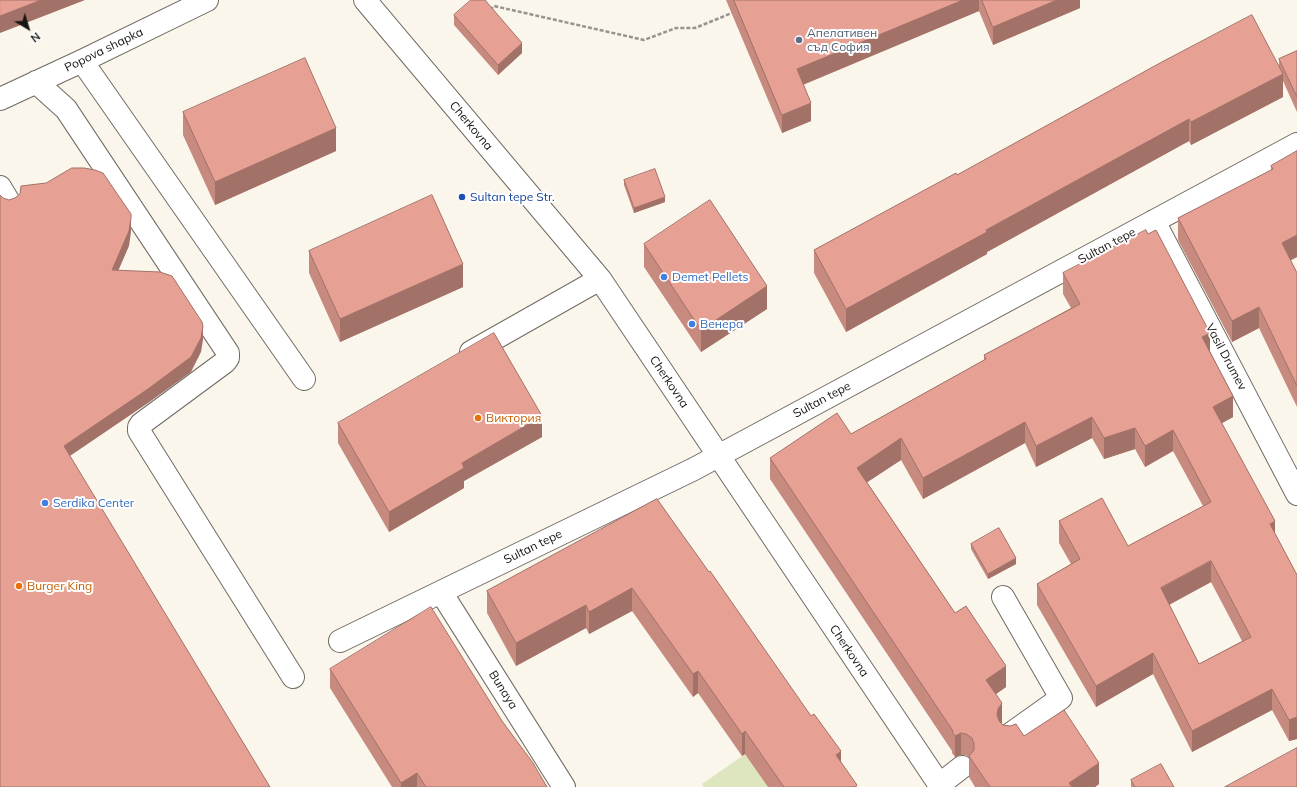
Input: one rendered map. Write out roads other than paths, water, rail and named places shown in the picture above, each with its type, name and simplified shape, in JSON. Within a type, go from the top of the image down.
[{"type":"street","name":"Popova shapka","points":[[0,99],[207,0]]},
{"type":"street","name":"Cherkovna","points":[[365,0],[600,279],[940,786]]},
{"type":"street","points":[[82,61],[304,379]]},
{"type":"street","points":[[36,82],[66,109],[228,353],[228,358],[225,362],[141,424],[139,431],[293,677]]},
{"type":"street","name":"Sultan tepe","points":[[340,641],[694,469],[1297,144]]},
{"type":"street","name":"Vasil Drumev","points":[[1154,221],[1297,494]]},
{"type":"street","points":[[457,360],[600,279]]},
{"type":"street","name":"Bunaya","points":[[441,592],[564,787]]},
{"type":"street","points":[[1003,596],[1061,698],[1009,735]]},
{"type":"street","points":[[940,786],[962,767]]},
{"type":"place","name":"Апелативен съд София","points":[[799,40]]},
{"type":"place","name":"Sultan tepe Str.","points":[[462,197]]},
{"type":"place","name":"Demet Pellets","points":[[664,277]]},
{"type":"place","name":"Венера","points":[[692,324]]},
{"type":"place","name":"Виктория","points":[[478,418]]},
{"type":"place","name":"Serdika Center","points":[[45,503]]},
{"type":"place","name":"Burger King","points":[[19,586]]}]
